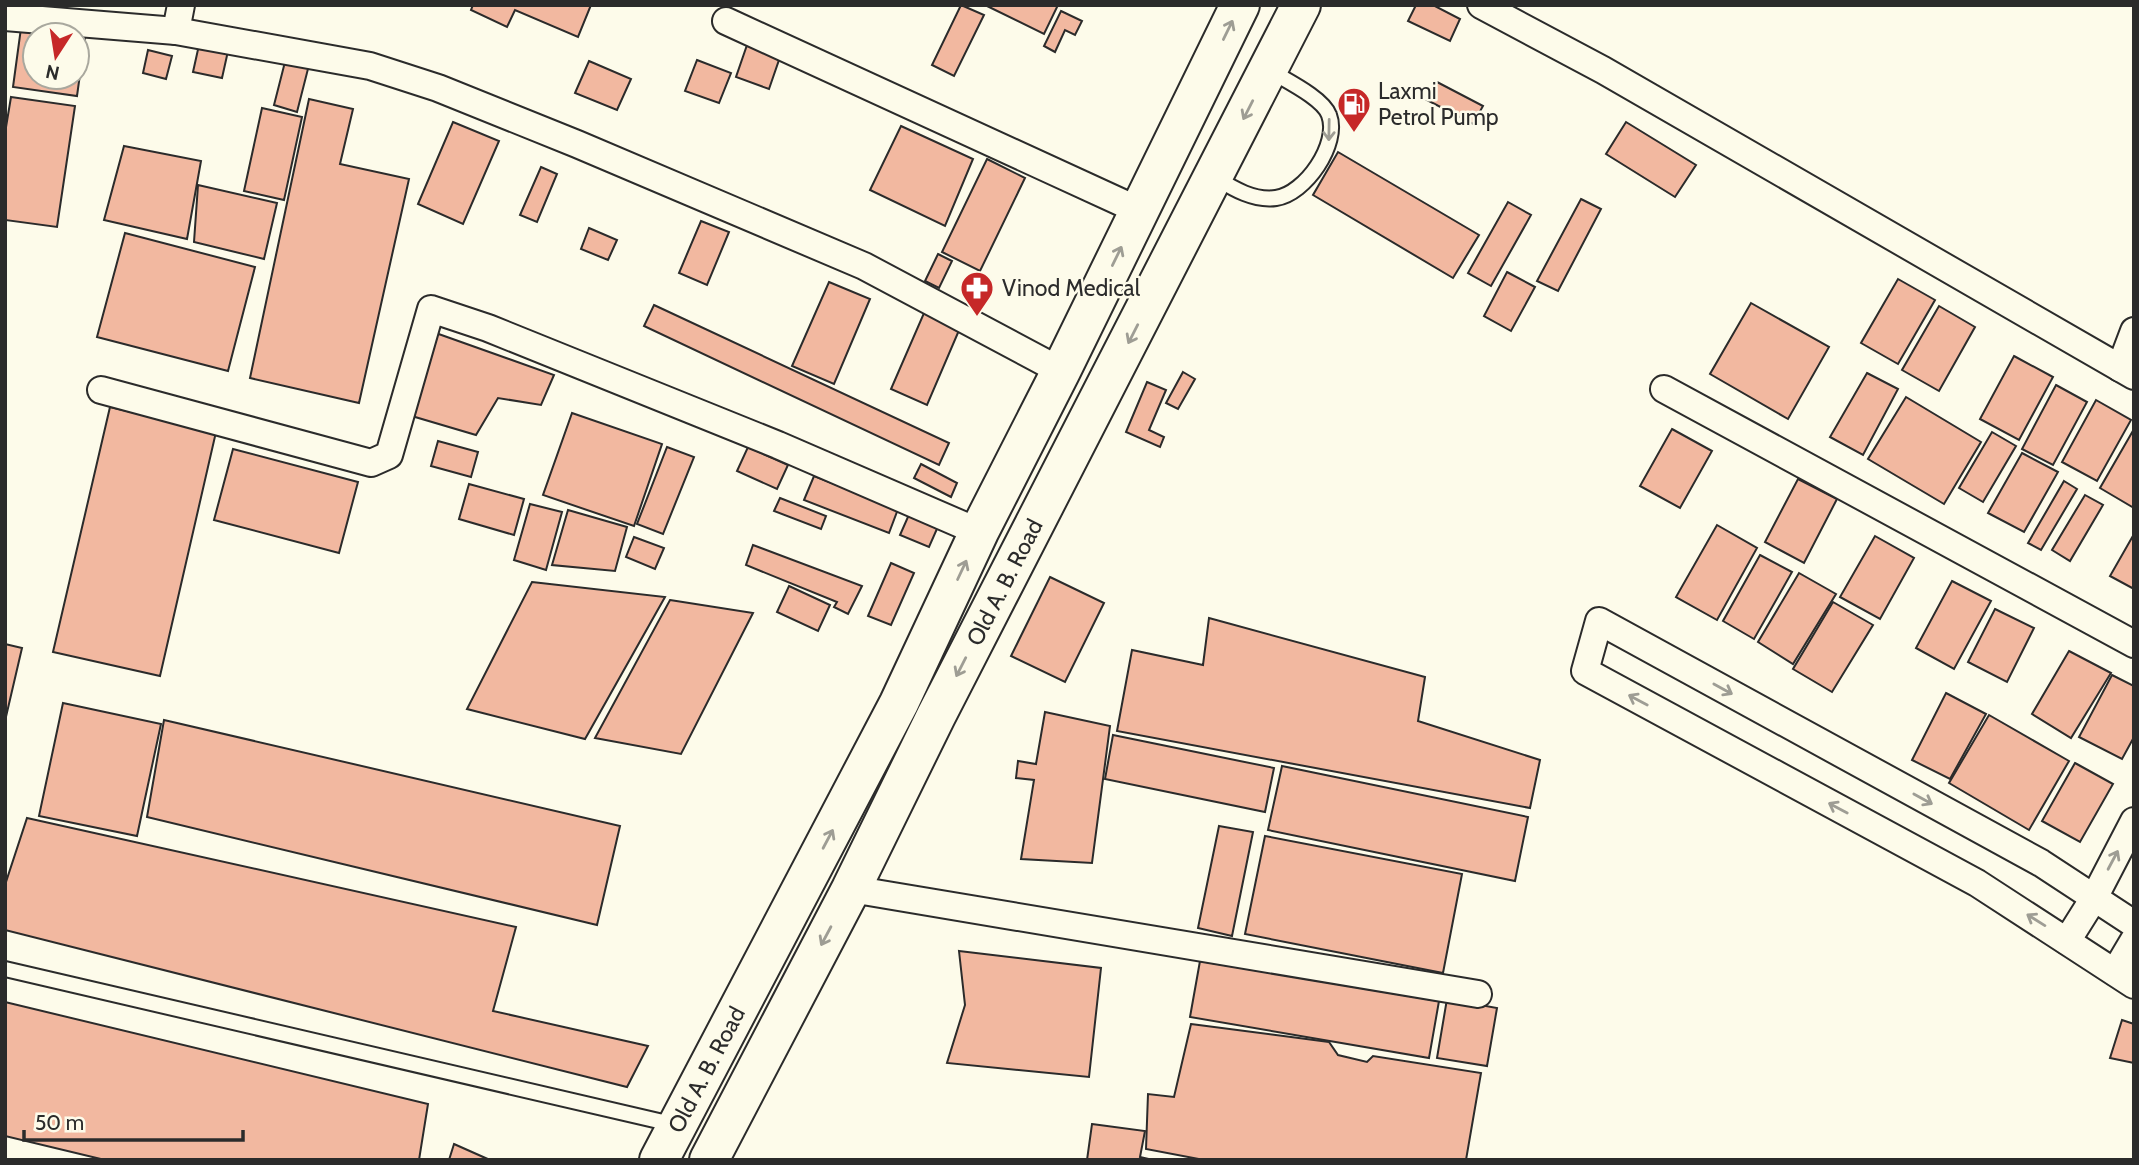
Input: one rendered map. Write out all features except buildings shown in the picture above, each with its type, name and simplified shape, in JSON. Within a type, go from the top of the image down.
[{"type":"main road","name":"Old A. B. Road","points":[[659,1160],[899,703],[979,532],[1240,5]]},
{"type":"main road","name":"Old A. B. Road","points":[[709,1160],[851,889],[936,716],[1301,5]]},
{"type":"street","points":[[1481,5],[1603,71],[2127,372],[2134,331]]},
{"type":"street","points":[[5,17],[178,18],[370,66],[438,88],[864,266],[1061,371]]},
{"type":"street","points":[[726,21],[1140,211]]},
{"type":"street","points":[[102,390],[371,463],[389,455],[431,309],[488,328],[778,445],[979,532]]},
{"type":"street","points":[[1664,389],[2134,644]]},
{"type":"street","points":[[2134,924],[2041,863],[1599,621],[1585,671],[1977,883],[2124,979],[2134,940]]},
{"type":"street","points":[[2067,941],[2094,898],[2134,821]]},
{"type":"street","points":[[851,889],[1478,994]]},
{"type":"lane","points":[[1214,176],[1237,191],[1277,198],[1298,190],[1318,166],[1332,137],[1329,115],[1321,104],[1268,70]]},
{"type":"lane","points":[[5,969],[677,1125]]},
{"type":"place","name":"Laxmi Petrol Pump","points":[[1354,134]]},
{"type":"place","name":"Vinod Medical","points":[[977,318]]}]
